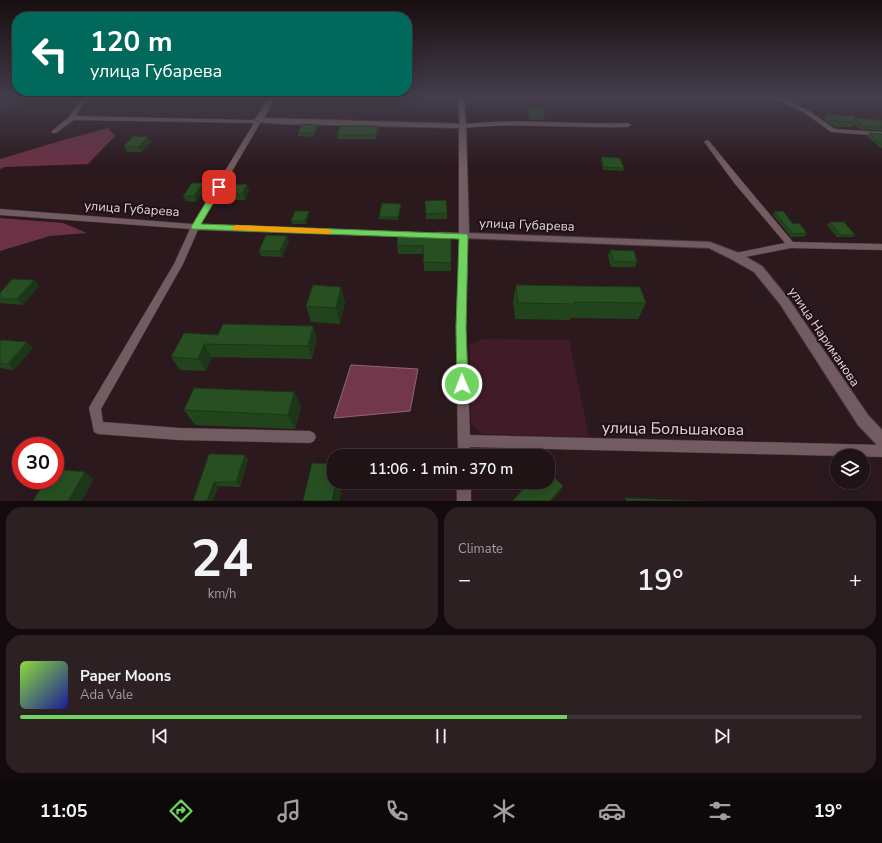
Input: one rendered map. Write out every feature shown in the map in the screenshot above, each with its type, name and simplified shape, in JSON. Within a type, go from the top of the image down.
[{"type":"street","points":[[54,132],[69,120]]},
{"type":"street","points":[[179,120],[251,122],[257,120]]},
{"type":"street","points":[[259,120],[195,227],[178,264],[95,408],[98,428],[179,434],[310,437]]},
{"type":"street","points":[[264,120],[463,126],[491,123],[564,126],[628,125]]},
{"type":"street","points":[[463,120],[464,236],[461,328],[464,449]]},
{"type":"street","points":[[818,120],[833,131],[882,134]]},
{"type":"street","points":[[707,142],[738,182],[791,245]]},
{"type":"street","name":"улица Губарева","points":[[0,212],[195,227],[416,234]]},
{"type":"street","name":"улица Губарева","points":[[432,235],[710,245],[735,256]]},
{"type":"street","points":[[735,256],[791,245],[882,247]]},
{"type":"street","name":"улица Нариманова","points":[[735,256],[758,269],[784,301],[862,420],[882,440]]},
{"type":"street","name":"улица Большакова","points":[[464,441],[882,451]]},
{"type":"street","points":[[464,489],[464,501]]},
{"type":"shaded area","points":[[108,128],[115,136],[88,164],[5,167],[0,169],[0,159]]},
{"type":"shaded area","points":[[0,218],[63,223],[87,233],[50,236],[0,251]]},
{"type":"shaded area","points":[[484,339],[569,340],[589,437],[483,434],[471,424],[470,344]]},
{"type":"shaded area","points":[[351,365],[418,369],[410,411],[334,418]]},
{"type":"building","points":[[837,120],[855,120],[855,122],[839,122]]},
{"type":"building","points":[[856,120],[882,120],[882,127],[862,126]]},
{"type":"building","points":[[302,124],[318,125],[314,134],[298,133]]},
{"type":"building","points":[[340,126],[378,126],[376,135],[337,135]]},
{"type":"building","points":[[869,133],[882,134],[882,144],[881,144]]},
{"type":"building","points":[[134,136],[148,137],[138,147],[124,146]]},
{"type":"building","points":[[601,157],[620,158],[624,168],[604,167]]},
{"type":"building","points":[[192,183],[203,183],[194,196],[183,196]]},
{"type":"building","points":[[247,184],[242,194],[227,194],[232,185]]},
{"type":"building","points":[[446,200],[447,213],[426,214],[425,201]]},
{"type":"building","points":[[382,203],[401,204],[398,217],[379,217]]},
{"type":"building","points":[[295,211],[309,211],[305,221],[291,221]]},
{"type":"building","points":[[783,211],[793,224],[799,223],[807,233],[793,234],[774,212]]},
{"type":"building","points":[[830,222],[844,222],[855,235],[840,235]]},
{"type":"building","points":[[398,233],[451,234],[451,263],[423,262],[424,246],[397,245]]},
{"type":"building","points":[[266,235],[287,236],[280,251],[259,251]]},
{"type":"building","points":[[610,250],[634,251],[637,262],[614,261]]},
{"type":"building","points":[[12,279],[34,280],[17,299],[0,299],[0,293]]},
{"type":"building","points":[[313,285],[341,287],[336,308],[306,306]]},
{"type":"building","points":[[516,285],[640,287],[646,303],[518,303]]},
{"type":"building","points":[[223,324],[313,326],[308,346],[204,344],[198,359],[171,357],[184,333],[218,335]]},
{"type":"building","points":[[1,340],[27,342],[8,364],[0,364]]},
{"type":"building","points":[[194,388],[294,392],[288,415],[184,410]]},
{"type":"building","points":[[209,454],[245,455],[236,482],[214,482],[207,501],[193,501]]},
{"type":"building","points":[[312,463],[327,464],[327,489],[335,489],[332,501],[303,501]]},
{"type":"building","points":[[64,470],[85,472],[68,501],[33,501],[40,489],[64,489]]},
{"type":"building","points":[[555,478],[563,486],[550,501],[512,501],[523,489],[555,489]]},
{"type":"building","points":[[625,498],[700,501],[626,501]]},
{"type":"slow traffic","points":[[236,228],[328,232]]},
{"type":"route","points":[[219,187],[195,227],[464,236],[461,328],[462,384]]}]
